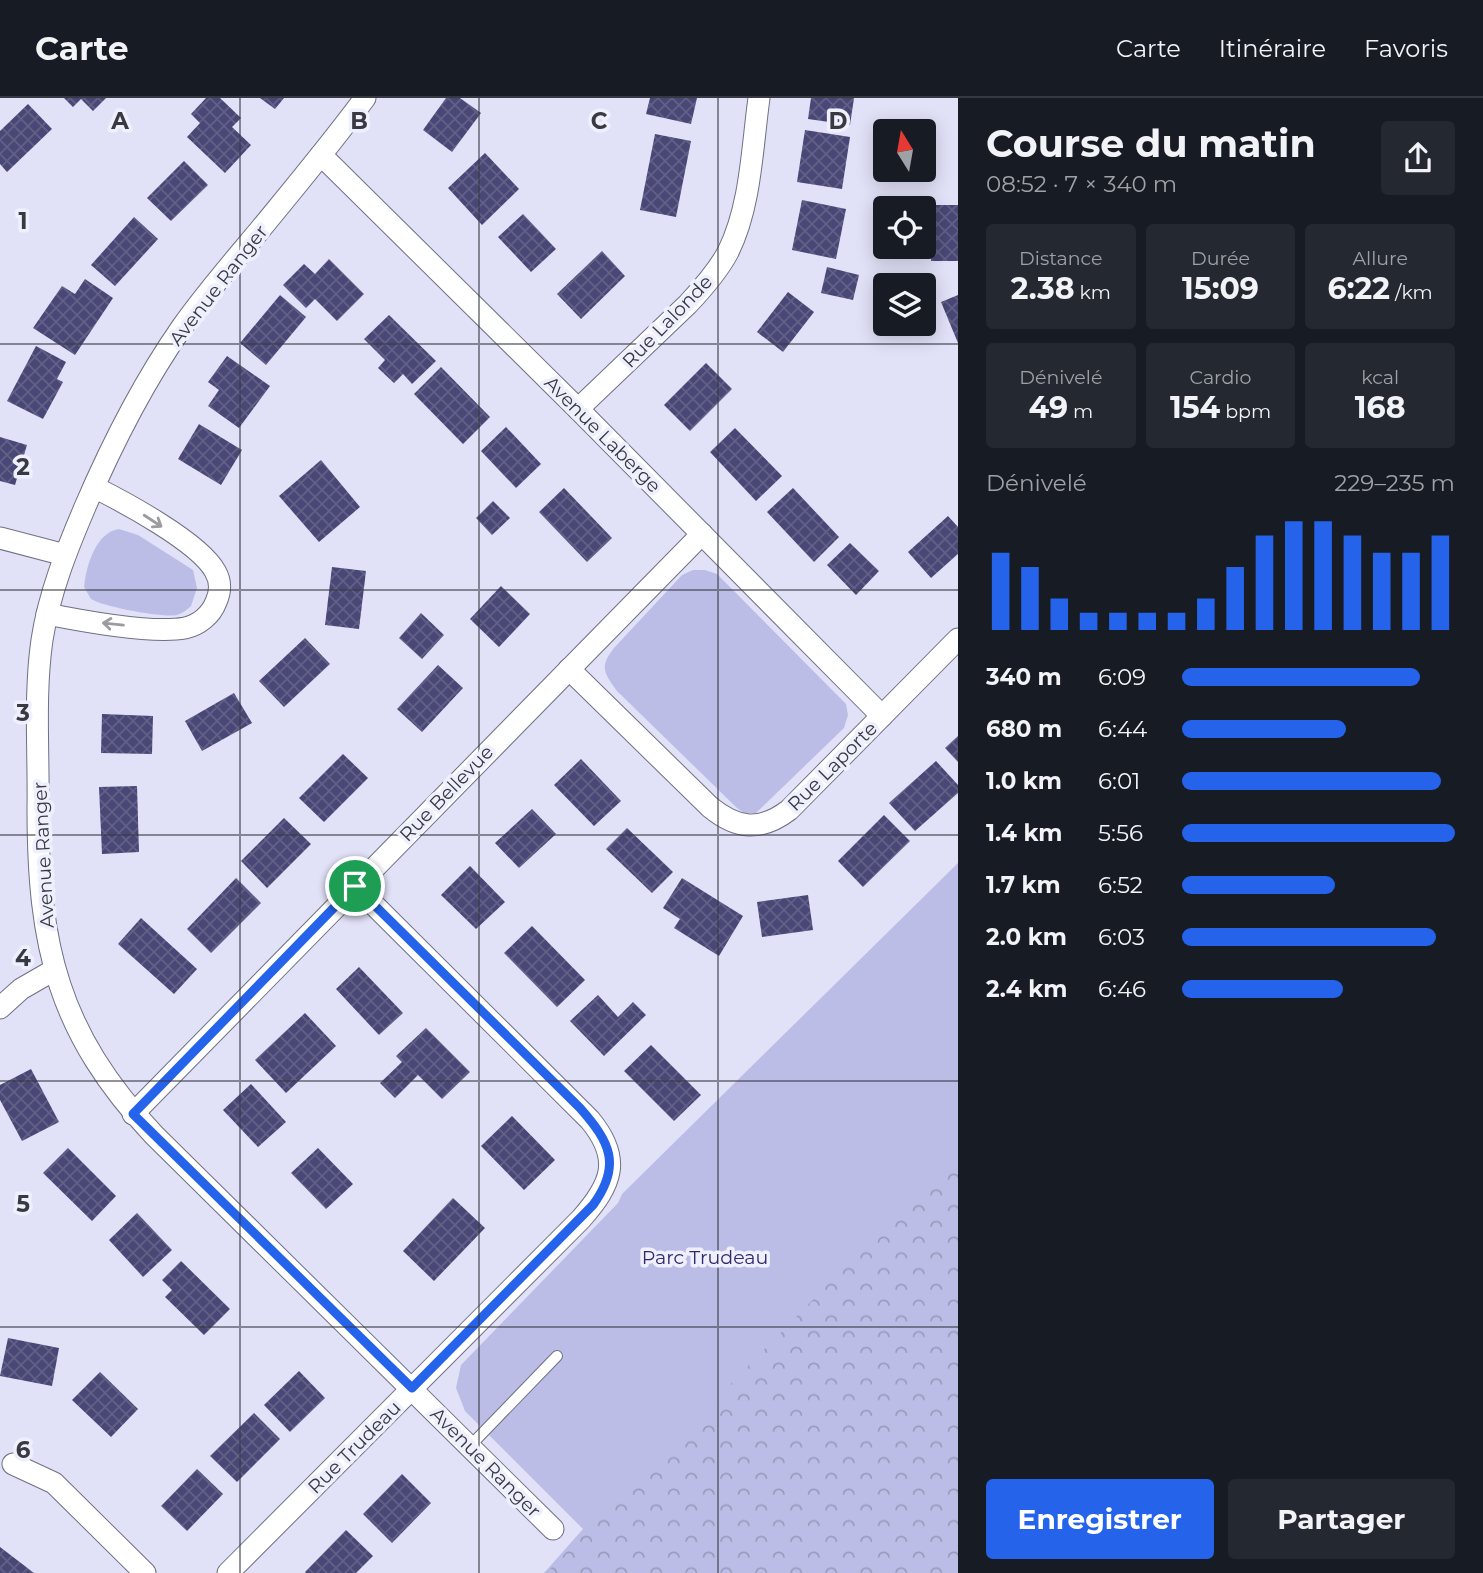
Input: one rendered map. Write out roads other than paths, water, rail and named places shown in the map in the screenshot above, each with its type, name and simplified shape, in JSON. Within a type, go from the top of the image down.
[{"type":"street","name":"Avenue Ranger","points":[[365,98],[203,299],[167,350],[134,404],[65,555],[41,643],[38,829],[43,912],[54,970],[78,1032],[101,1072],[133,1114],[553,1529]]},
{"type":"street","name":"Rue Lalonde","points":[[578,409],[688,304],[728,253],[742,211],[759,98]]},
{"type":"street","name":"Avenue Laberge","points":[[321,155],[578,409],[882,716]]},
{"type":"street","points":[[47,614],[93,622],[169,629],[196,624],[208,615],[216,604],[220,591],[219,580],[206,560],[166,530],[94,487]]},
{"type":"street","name":"Rue Bellevue","points":[[133,1114],[702,534]]},
{"type":"street","points":[[0,538],[65,555]]},
{"type":"street","name":"Rue Laporte","points":[[569,669],[710,807],[743,825],[766,823],[789,810],[958,639]]},
{"type":"street","name":"Rue Trudeau","points":[[228,1573],[593,1205],[608,1180],[609,1152],[605,1140],[580,1108],[355,886]]},
{"type":"street","points":[[0,1008],[21,989],[54,970]]},
{"type":"street","points":[[13,1465],[54,1483],[145,1573]]},
{"type":"lane","points":[[470,1446],[558,1356]]},
{"type":"park label","name":"Parc Trudeau","points":[[705,1257]]}]
